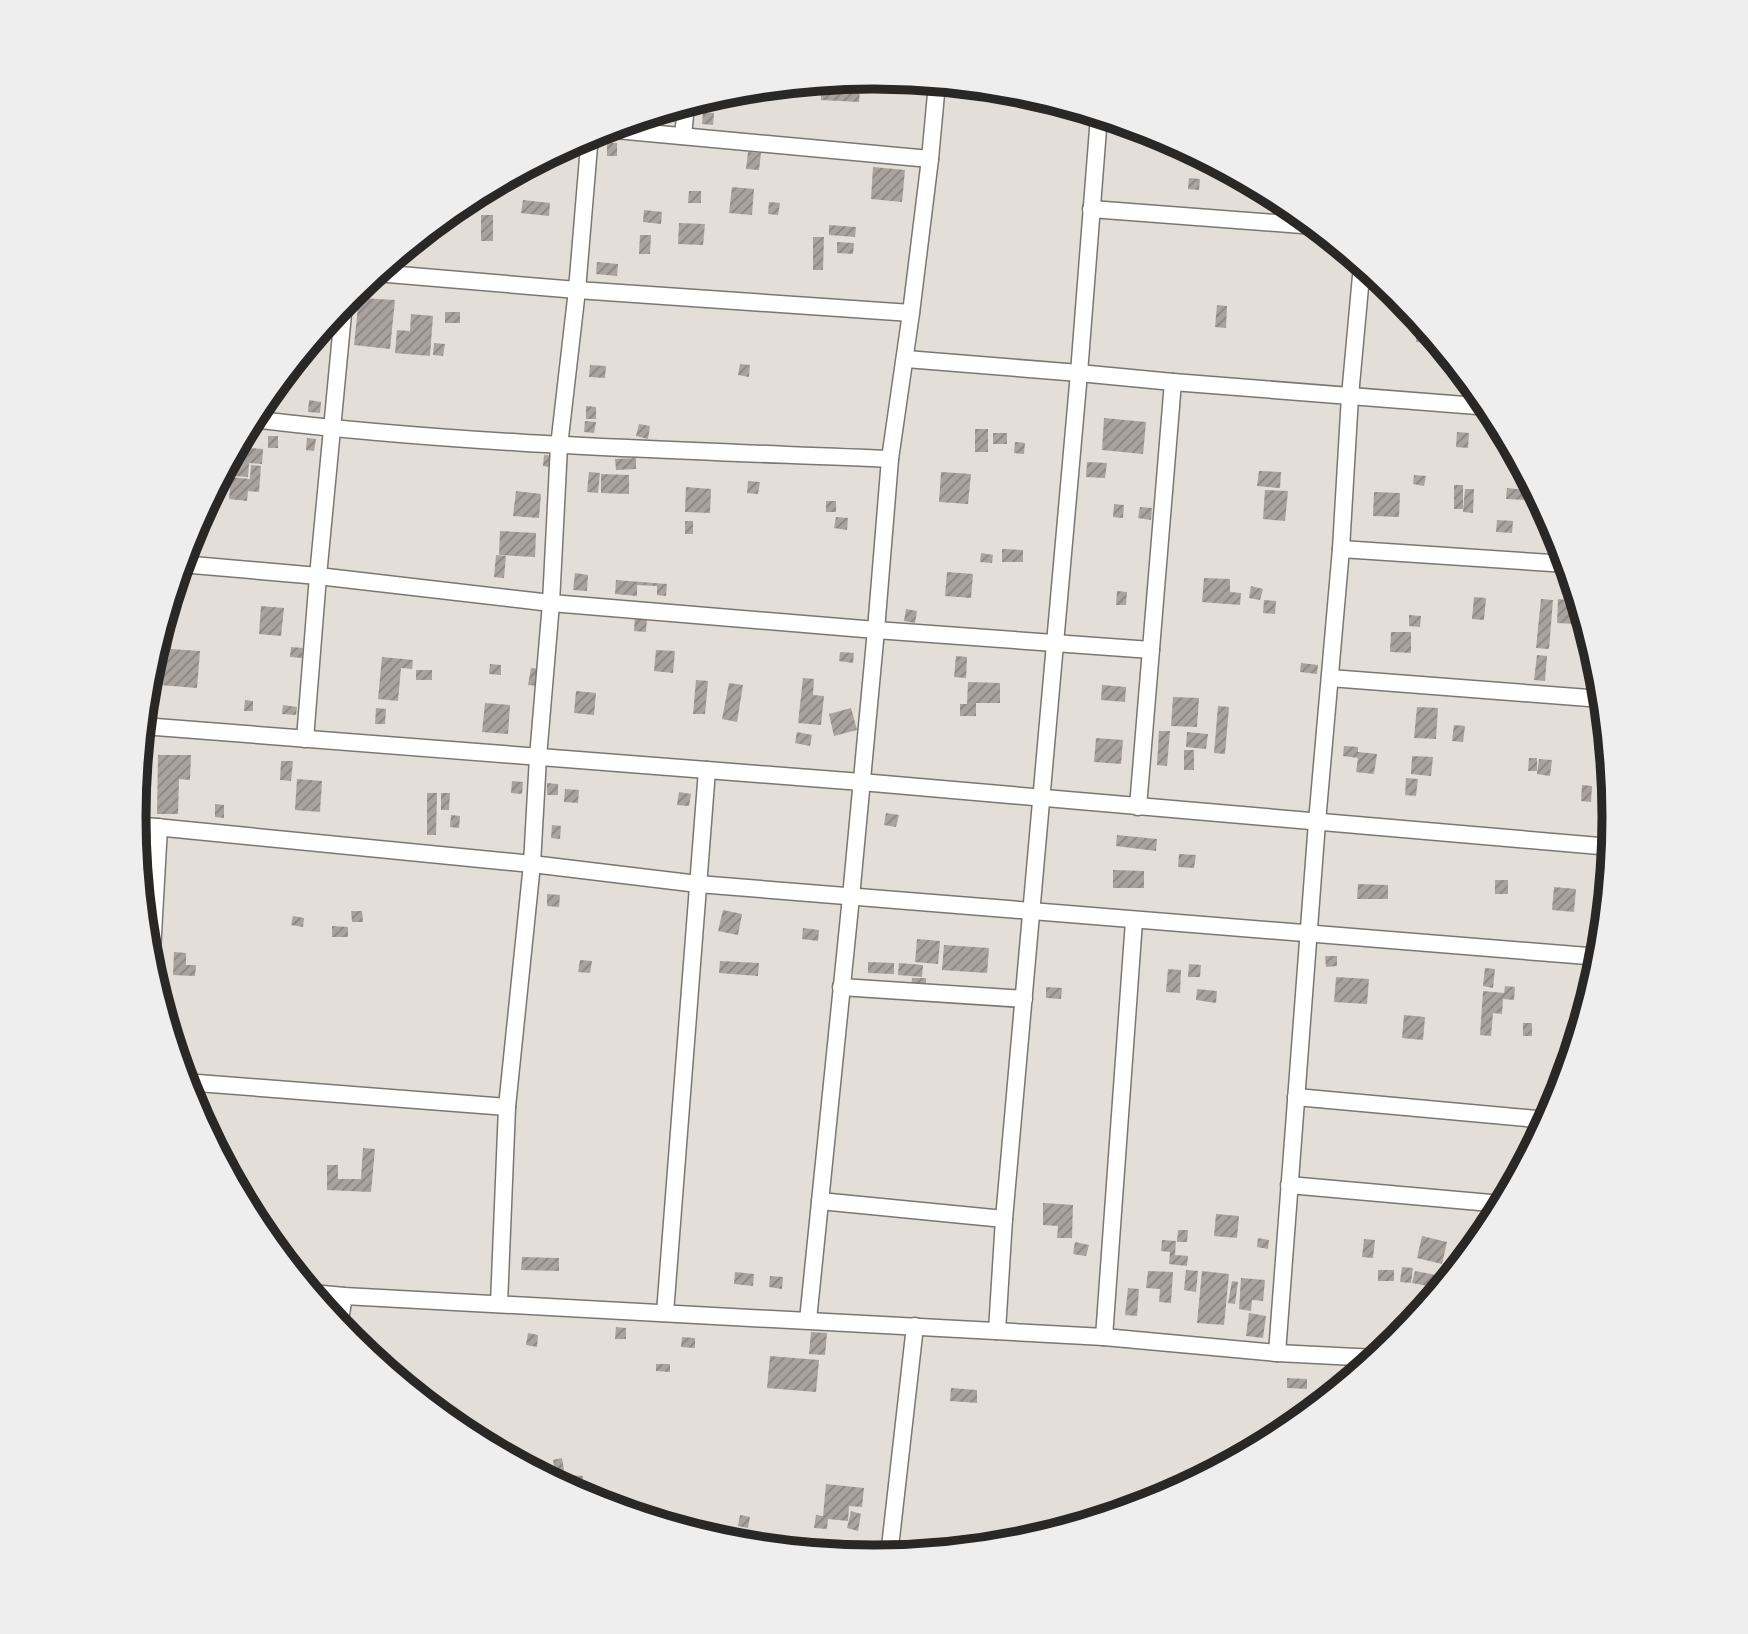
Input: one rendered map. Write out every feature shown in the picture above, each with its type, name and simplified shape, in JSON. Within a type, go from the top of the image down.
[{"type":"street","points":[[808,1320],[851,897],[890,459],[906,359],[936,92]]},
{"type":"street","points":[[683,136],[685,114]]},
{"type":"street","points":[[996,1331],[1098,125]]},
{"type":"street","points":[[631,131],[930,159]]},
{"type":"street","points":[[499,1304],[507,1107],[532,864],[551,603],[559,446],[589,148]]},
{"type":"street","points":[[1091,209],[1295,225]]},
{"type":"street","points":[[389,274],[911,313]]},
{"type":"street","points":[[1277,1353],[1361,276]]},
{"type":"street","points":[[305,739],[342,320]]},
{"type":"street","points":[[906,359],[1474,406]]},
{"type":"street","points":[[1138,807],[1173,382]]},
{"type":"street","points":[[264,421],[332,429],[559,446],[890,459]]},
{"type":"street","points":[[1340,549],[1555,563]]},
{"type":"street","points":[[192,565],[318,576],[551,603],[1151,650]]},
{"type":"street","points":[[1330,678],[1592,698]]},
{"type":"street","points":[[152,727],[861,782],[1601,846]]},
{"type":"street","points":[[665,1312],[708,770]]},
{"type":"street","points":[[146,826],[532,864],[698,884],[1588,956]]},
{"type":"street","points":[[154,922],[159,827]]},
{"type":"street","points":[[1104,1337],[1134,920]]},
{"type":"street","points":[[841,988],[1024,999]]},
{"type":"street","points":[[197,1083],[507,1107]]},
{"type":"street","points":[[1296,1097],[1536,1119]]},
{"type":"street","points":[[1289,1185],[1490,1204]]},
{"type":"street","points":[[820,1201],[1004,1219]]},
{"type":"street","points":[[325,1294],[1104,1337],[1277,1353],[1361,1357]]},
{"type":"street","points":[[341,1313],[344,1296]]},
{"type":"street","points":[[890,1544],[915,1326]]},
{"type":"building","points":[[860,90],[859,102],[821,100],[821,91]]},
{"type":"building","points":[[703,112],[714,113],[713,125],[702,124]]},
{"type":"building","points":[[607,143],[617,143],[617,156],[607,156]]},
{"type":"building","points":[[748,152],[761,153],[759,170],[746,169]]},
{"type":"building","points":[[873,167],[905,170],[902,202],[871,199]]},
{"type":"building","points":[[1189,178],[1200,179],[1199,190],[1188,189]]},
{"type":"building","points":[[732,187],[754,189],[752,215],[729,213]]},
{"type":"building","points":[[689,191],[701,191],[701,203],[688,203]]},
{"type":"building","points":[[523,200],[550,203],[549,216],[521,213]]},
{"type":"building","points":[[769,202],[780,203],[778,215],[768,214]]},
{"type":"building","points":[[644,210],[662,212],[661,224],[643,222]]},
{"type":"building","points":[[481,215],[493,215],[493,241],[481,241]]},
{"type":"building","points":[[679,223],[705,224],[703,245],[678,244]]},
{"type":"building","points":[[829,225],[856,227],[855,237],[829,235]]},
{"type":"building","points":[[640,235],[651,235],[650,254],[639,254]]},
{"type":"building","points":[[813,237],[824,237],[823,270],[813,270]]},
{"type":"building","points":[[837,242],[854,243],[853,254],[837,253]]},
{"type":"building","points":[[597,262],[618,264],[617,276],[596,274]]},
{"type":"building","points":[[363,298],[395,300],[390,349],[354,345],[359,303]]},
{"type":"building","points":[[1217,305],[1227,306],[1226,328],[1215,327]]},
{"type":"building","points":[[445,312],[460,312],[460,323],[445,323]]},
{"type":"building","points":[[411,314],[433,316],[430,356],[395,353],[397,330],[410,331]]},
{"type":"building","points":[[1417,332],[1426,343],[1416,342]]},
{"type":"building","points":[[434,343],[445,344],[443,356],[433,355]]},
{"type":"building","points":[[740,364],[750,365],[749,377],[738,375]]},
{"type":"building","points":[[590,365],[606,366],[605,378],[589,377]]},
{"type":"building","points":[[309,400],[321,402],[320,413],[308,412]]},
{"type":"building","points":[[586,406],[596,407],[596,419],[586,419]]},
{"type":"building","points":[[1104,418],[1146,422],[1143,454],[1102,450]]},
{"type":"building","points":[[585,421],[596,422],[594,433],[584,432]]},
{"type":"building","points":[[639,424],[650,426],[648,439],[636,436]]},
{"type":"building","points":[[975,429],[988,429],[988,452],[975,452]]},
{"type":"building","points":[[1457,432],[1469,433],[1468,448],[1456,447]]},
{"type":"building","points":[[993,433],[1007,433],[1007,444],[993,444]]},
{"type":"building","points":[[268,436],[278,436],[278,448],[268,448]]},
{"type":"building","points":[[307,438],[316,439],[314,451],[306,450]]},
{"type":"building","points":[[1015,442],[1025,443],[1024,454],[1014,453]]},
{"type":"building","points":[[247,448],[263,449],[262,464],[249,463],[248,477],[235,476],[236,468]]},
{"type":"building","points":[[544,455],[556,456],[555,468],[543,466]]},
{"type":"building","points":[[636,458],[636,469],[616,470],[615,459]]},
{"type":"building","points":[[1087,462],[1107,463],[1105,478],[1086,477]]},
{"type":"building","points":[[251,465],[261,466],[259,492],[248,491],[247,501],[229,499],[231,477],[250,479]]},
{"type":"building","points":[[1259,471],[1281,472],[1280,488],[1257,486]]},
{"type":"building","points":[[589,472],[600,473],[598,493],[587,492]]},
{"type":"building","points":[[941,472],[971,474],[968,504],[939,502]]},
{"type":"building","points":[[601,474],[629,475],[629,494],[601,493]]},
{"type":"building","points":[[1414,475],[1426,476],[1424,486],[1413,484]]},
{"type":"building","points":[[748,481],[760,482],[758,494],[747,493]]},
{"type":"building","points":[[1454,485],[1463,485],[1463,509],[1454,509]]},
{"type":"building","points":[[686,487],[711,489],[710,513],[685,512]]},
{"type":"building","points":[[1507,488],[1524,490],[1527,495],[1527,500],[1506,499]]},
{"type":"building","points":[[1465,489],[1474,489],[1473,513],[1463,512]]},
{"type":"building","points":[[1265,490],[1288,491],[1285,521],[1263,519]]},
{"type":"building","points":[[516,491],[541,494],[539,518],[513,516]]},
{"type":"building","points":[[1374,492],[1400,493],[1399,517],[1373,516]]},
{"type":"building","points":[[826,501],[836,501],[836,512],[826,512]]},
{"type":"building","points":[[1114,504],[1124,505],[1123,518],[1113,517]]},
{"type":"building","points":[[1140,507],[1152,508],[1151,520],[1138,518]]},
{"type":"building","points":[[836,517],[848,518],[847,530],[834,528]]},
{"type":"building","points":[[1497,520],[1513,521],[1512,533],[1496,532]]},
{"type":"building","points":[[685,521],[693,521],[693,534],[685,534]]},
{"type":"building","points":[[500,531],[536,533],[535,557],[499,555]]},
{"type":"building","points":[[1002,549],[1023,550],[1023,562],[1002,562]]},
{"type":"building","points":[[981,553],[993,555],[992,563],[980,562]]},
{"type":"building","points":[[496,555],[506,556],[504,578],[494,577]]},
{"type":"building","points":[[947,572],[973,574],[971,598],[945,596]]},
{"type":"building","points":[[575,573],[588,575],[587,591],[573,590]]},
{"type":"building","points":[[1204,578],[1230,579],[1230,592],[1241,593],[1240,605],[1202,602]]},
{"type":"building","points":[[616,580],[667,584],[666,596],[657,595],[657,586],[637,585],[637,596],[615,594]]},
{"type":"building","points":[[1251,586],[1263,589],[1260,600],[1249,598]]},
{"type":"building","points":[[1117,591],[1127,592],[1126,605],[1116,605]]},
{"type":"building","points":[[1474,597],[1486,598],[1484,620],[1472,619]]},
{"type":"building","points":[[1541,599],[1553,600],[1549,649],[1536,648]]},
{"type":"building","points":[[1558,599],[1568,600],[1575,624],[1557,623]]},
{"type":"building","points":[[1264,600],[1276,601],[1275,614],[1263,613]]},
{"type":"building","points":[[261,606],[284,608],[281,636],[259,634]]},
{"type":"building","points":[[906,609],[917,611],[915,623],[904,621]]},
{"type":"building","points":[[1409,615],[1421,616],[1420,627],[1409,626]]},
{"type":"building","points":[[635,617],[647,618],[646,632],[634,631]]},
{"type":"building","points":[[1391,632],[1411,632],[1411,653],[1390,652]]},
{"type":"building","points":[[168,640],[172,640],[171,649],[200,651],[197,688],[158,685]]},
{"type":"building","points":[[291,647],[303,648],[302,658],[290,657]]},
{"type":"building","points":[[656,650],[675,651],[673,673],[654,671]]},
{"type":"building","points":[[840,652],[854,653],[853,663],[839,661]]},
{"type":"building","points":[[1537,655],[1547,656],[1545,681],[1534,680]]},
{"type":"building","points":[[956,656],[967,657],[966,678],[954,677]]},
{"type":"building","points":[[382,657],[413,660],[412,669],[401,668],[398,701],[378,699]]},
{"type":"building","points":[[1301,663],[1318,665],[1317,674],[1300,672]]},
{"type":"building","points":[[490,664],[501,665],[501,675],[489,674]]},
{"type":"building","points":[[531,668],[542,669],[540,686],[528,685]]},
{"type":"building","points":[[416,670],[432,670],[432,680],[416,680]]},
{"type":"building","points":[[803,678],[814,679],[813,695],[824,696],[821,725],[798,723]]},
{"type":"building","points":[[696,680],[708,681],[705,714],[693,714]]},
{"type":"building","points":[[968,682],[1000,683],[1000,703],[976,703],[976,716],[960,716],[960,704],[967,704]]},
{"type":"building","points":[[729,683],[743,685],[737,722],[722,719]]},
{"type":"building","points":[[1102,685],[1126,687],[1125,702],[1101,700]]},
{"type":"building","points":[[576,691],[596,693],[594,715],[574,713]]},
{"type":"building","points":[[1173,697],[1199,698],[1197,727],[1171,726]]},
{"type":"building","points":[[245,700],[253,701],[253,711],[244,711]]},
{"type":"building","points":[[485,703],[510,705],[508,734],[482,732]]},
{"type":"building","points":[[283,705],[297,707],[296,715],[282,714]]},
{"type":"building","points":[[1218,706],[1229,707],[1225,754],[1214,753]]},
{"type":"building","points":[[1417,707],[1438,708],[1436,739],[1414,738]]},
{"type":"building","points":[[376,708],[386,709],[385,724],[375,724]]},
{"type":"building","points":[[851,708],[857,730],[834,736],[829,714]]},
{"type":"building","points":[[1454,725],[1465,726],[1463,742],[1452,741]]},
{"type":"building","points":[[1159,731],[1170,731],[1167,766],[1157,765]]},
{"type":"building","points":[[797,732],[812,735],[810,746],[795,743]]},
{"type":"building","points":[[1187,732],[1208,734],[1206,749],[1186,747]]},
{"type":"building","points":[[1096,738],[1123,740],[1121,764],[1094,762]]},
{"type":"building","points":[[1344,746],[1358,747],[1358,752],[1377,754],[1374,774],[1356,772],[1358,758],[1343,756]]},
{"type":"building","points":[[1184,750],[1194,750],[1194,770],[1184,770]]},
{"type":"building","points":[[158,755],[191,755],[190,780],[179,779],[178,814],[157,814]]},
{"type":"building","points":[[1412,756],[1433,757],[1431,776],[1411,774]]},
{"type":"building","points":[[1529,758],[1537,758],[1537,771],[1528,771]]},
{"type":"building","points":[[1539,759],[1552,760],[1550,776],[1537,774]]},
{"type":"building","points":[[281,761],[293,761],[291,781],[280,780]]},
{"type":"building","points":[[1406,778],[1418,779],[1416,796],[1405,795]]},
{"type":"building","points":[[297,779],[322,781],[320,812],[295,810]]},
{"type":"building","points":[[512,781],[523,782],[522,794],[511,793]]},
{"type":"building","points":[[547,783],[558,784],[558,795],[547,795]]},
{"type":"building","points":[[1582,785],[1592,786],[1591,802],[1581,801]]},
{"type":"building","points":[[565,789],[579,790],[578,803],[564,802]]},
{"type":"building","points":[[679,792],[691,794],[689,806],[677,805]]},
{"type":"building","points":[[427,793],[437,793],[436,835],[427,835]]},
{"type":"building","points":[[441,793],[450,793],[449,810],[441,810]]},
{"type":"building","points":[[215,804],[224,805],[224,818],[215,817]]},
{"type":"building","points":[[886,813],[899,815],[896,827],[884,825]]},
{"type":"building","points":[[451,815],[460,816],[459,828],[450,827]]},
{"type":"building","points":[[552,825],[561,826],[560,839],[551,838]]},
{"type":"building","points":[[1117,835],[1157,839],[1156,851],[1116,846]]},
{"type":"building","points":[[1179,854],[1196,855],[1194,868],[1178,867]]},
{"type":"building","points":[[1113,870],[1144,871],[1144,888],[1113,888]]},
{"type":"building","points":[[1495,880],[1508,880],[1508,894],[1495,894]]},
{"type":"building","points":[[1358,884],[1388,885],[1388,899],[1357,899]]},
{"type":"building","points":[[1554,887],[1576,889],[1574,912],[1552,910]]},
{"type":"building","points":[[547,894],[560,895],[559,907],[547,906]]},
{"type":"building","points":[[723,910],[742,914],[738,935],[718,931]]},
{"type":"building","points":[[351,911],[362,911],[363,922],[352,922]]},
{"type":"building","points":[[293,916],[304,918],[303,927],[291,925]]},
{"type":"building","points":[[332,926],[348,927],[348,937],[332,937]]},
{"type":"building","points":[[803,928],[819,930],[818,941],[802,939]]},
{"type":"building","points":[[917,939],[940,941],[938,964],[915,962]]},
{"type":"building","points":[[944,945],[989,948],[987,973],[942,970]]},
{"type":"building","points":[[174,952],[186,953],[186,965],[196,965],[195,976],[173,975]]},
{"type":"building","points":[[1325,956],[1337,956],[1337,966],[1326,967]]},
{"type":"building","points":[[580,960],[592,961],[590,973],[578,972]]},
{"type":"building","points":[[720,961],[759,963],[758,976],[719,973]]},
{"type":"building","points":[[868,962],[894,963],[894,974],[868,973]]},
{"type":"building","points":[[899,963],[923,965],[922,977],[898,975]]},
{"type":"building","points":[[1189,964],[1201,965],[1200,977],[1188,977]]},
{"type":"building","points":[[1485,968],[1495,969],[1493,988],[1483,986]]},
{"type":"building","points":[[1168,969],[1181,970],[1180,993],[1166,992]]},
{"type":"building","points":[[1336,977],[1369,979],[1367,1004],[1334,1002]]},
{"type":"building","points":[[912,978],[926,978],[926,989],[911,988]]},
{"type":"building","points":[[1505,986],[1515,987],[1514,1000],[1503,999],[1502,1014],[1493,1013],[1491,1036],[1480,1035],[1483,991],[1504,993]]},
{"type":"building","points":[[1046,987],[1062,988],[1061,999],[1046,998]]},
{"type":"building","points":[[1197,989],[1217,991],[1216,1003],[1196,1000]]},
{"type":"building","points":[[1404,1015],[1425,1017],[1423,1040],[1402,1038]]},
{"type":"building","points":[[1523,1023],[1532,1023],[1532,1036],[1523,1036]]},
{"type":"building","points":[[363,1148],[375,1149],[371,1192],[327,1190],[327,1165],[338,1165],[338,1179],[361,1179]]},
{"type":"building","points":[[1043,1203],[1073,1205],[1072,1238],[1057,1238],[1058,1226],[1043,1225]]},
{"type":"building","points":[[1216,1214],[1239,1216],[1237,1238],[1214,1236]]},
{"type":"building","points":[[1178,1230],[1188,1230],[1187,1242],[1177,1242]]},
{"type":"building","points":[[1422,1236],[1447,1242],[1442,1264],[1417,1258]]},
{"type":"building","points":[[1258,1238],[1269,1240],[1268,1249],[1257,1247]]},
{"type":"building","points":[[1364,1239],[1375,1240],[1373,1258],[1362,1257]]},
{"type":"building","points":[[1162,1240],[1176,1241],[1175,1255],[1188,1256],[1187,1266],[1169,1264],[1170,1252],[1161,1251]]},
{"type":"building","points":[[1075,1242],[1089,1245],[1086,1256],[1073,1254]]},
{"type":"building","points":[[522,1257],[559,1258],[559,1271],[521,1270]]},
{"type":"building","points":[[1402,1267],[1413,1268],[1411,1283],[1400,1282]]},
{"type":"building","points":[[1186,1270],[1198,1271],[1196,1292],[1184,1290]]},
{"type":"building","points":[[1378,1270],[1394,1270],[1394,1281],[1378,1281]]},
{"type":"building","points":[[1148,1271],[1173,1272],[1171,1303],[1159,1302],[1160,1289],[1146,1288]]},
{"type":"building","points":[[1202,1271],[1229,1274],[1224,1325],[1197,1323]]},
{"type":"building","points":[[1415,1271],[1436,1275],[1430,1286],[1412,1283]]},
{"type":"building","points":[[735,1272],[754,1274],[753,1286],[734,1284]]},
{"type":"building","points":[[770,1276],[783,1277],[782,1289],[769,1287]]},
{"type":"building","points":[[1241,1278],[1265,1280],[1263,1301],[1252,1300],[1251,1311],[1239,1309]]},
{"type":"building","points":[[1232,1281],[1238,1282],[1235,1304],[1228,1303]]},
{"type":"building","points":[[1128,1288],[1139,1289],[1137,1316],[1125,1315]]},
{"type":"building","points":[[1249,1313],[1266,1316],[1263,1338],[1246,1336]]},
{"type":"building","points":[[616,1327],[626,1328],[626,1339],[615,1339]]},
{"type":"building","points":[[811,1332],[827,1333],[825,1355],[809,1354]]},
{"type":"building","points":[[528,1333],[538,1335],[537,1347],[526,1345]]},
{"type":"building","points":[[682,1337],[695,1338],[695,1348],[681,1347]]},
{"type":"building","points":[[770,1356],[819,1360],[816,1392],[767,1388]]},
{"type":"building","points":[[656,1364],[670,1364],[670,1372],[656,1371]]},
{"type":"building","points":[[1287,1378],[1307,1379],[1307,1389],[1287,1388]]},
{"type":"building","points":[[951,1388],[977,1390],[977,1403],[950,1401]]},
{"type":"building","points":[[562,1458],[564,1470],[555,1471],[553,1460]]},
{"type":"building","points":[[562,1474],[583,1476],[582,1483]]},
{"type":"building","points":[[826,1484],[864,1488],[862,1507],[849,1506],[848,1521],[828,1519],[827,1529],[814,1528],[816,1515],[823,1516]]},
{"type":"building","points":[[851,1511],[861,1514],[858,1531],[847,1528]]},
{"type":"building","points":[[740,1515],[750,1517],[748,1528],[738,1526]]}]
